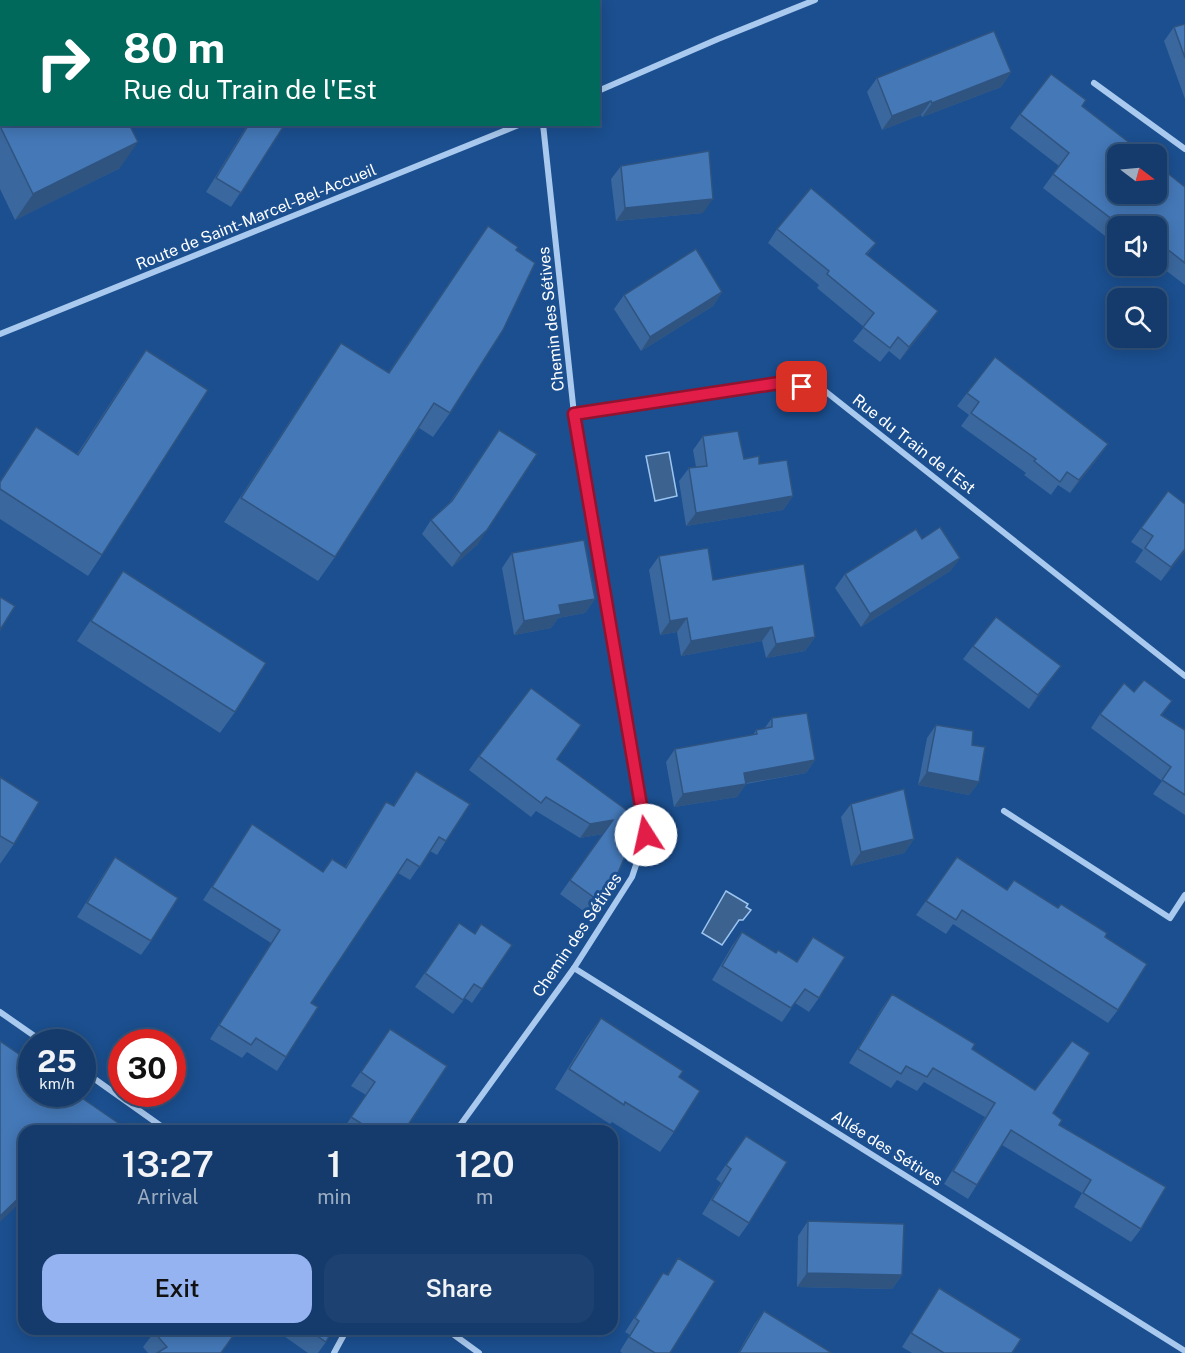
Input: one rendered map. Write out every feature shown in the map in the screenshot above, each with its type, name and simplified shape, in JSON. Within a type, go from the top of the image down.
[{"type":"street","points":[[600,90],[815,0]]},
{"type":"street","points":[[1094,83],[1185,149]]},
{"type":"street","name":"Route de Saint-Marcel-Bel-Accueil","points":[[0,334],[516,126]]},
{"type":"street","name":"Chemin des Sétives","points":[[459,1125],[574,968],[632,877],[646,835],[574,414],[543,126]]},
{"type":"street","name":"Rue du Train de l'Est","points":[[574,414],[779,383],[825,391],[1185,676]]},
{"type":"street","points":[[1004,811],[1170,918],[1185,895]]},
{"type":"street","name":"Allée des Sétives","points":[[574,968],[1185,1351]]},
{"type":"street","points":[[0,1012],[24,1029]]},
{"type":"street","points":[[96,1080],[160,1125]]},
{"type":"street","points":[[334,1353],[344,1335]]},
{"type":"street","points":[[454,1335],[479,1353]]},
{"type":"water","points":[[669,452],[677,496],[655,501],[646,456]]},
{"type":"water","points":[[726,891],[748,904],[746,907],[751,910],[743,920],[739,920],[722,945],[702,933]]},
{"type":"building","points":[[1185,24],[1185,58],[1174,27]]},
{"type":"building","points":[[994,31],[1011,72],[892,116],[877,78]]},
{"type":"building","points":[[1051,74],[1086,100],[1082,106],[1131,144],[1107,144],[1107,204],[1167,204],[1167,173],[1185,187],[1185,263],[1167,249],[1167,216],[1108,216],[1053,174],[1069,153],[1020,114]]},
{"type":"building","points":[[0,126],[130,126],[138,142],[33,194]]},
{"type":"building","points":[[248,126],[284,126],[241,193],[216,178]]},
{"type":"building","points":[[709,151],[713,199],[625,208],[621,166]]},
{"type":"building","points":[[811,188],[876,243],[866,254],[938,311],[909,347],[898,337],[890,348],[863,327],[874,313],[827,274],[829,271],[777,229]]},
{"type":"building","points":[[488,226],[518,247],[516,250],[535,263],[503,330],[450,413],[434,403],[335,557],[241,498],[341,343],[389,373]]},
{"type":"building","points":[[696,249],[722,292],[650,337],[624,295]]},
{"type":"building","points":[[146,350],[208,390],[102,555],[0,489],[0,482],[36,427],[78,455]]},
{"type":"building","points":[[995,357],[1108,444],[1079,480],[1067,472],[1060,482],[1034,461],[1036,459],[971,413],[979,402],[967,393]]},
{"type":"building","points":[[499,430],[537,454],[487,530],[461,554],[431,520],[452,501]]},
{"type":"building","points":[[738,431],[744,459],[759,456],[759,464],[787,460],[793,496],[696,513],[689,468],[707,466],[703,436]]},
{"type":"building","points":[[1168,491],[1185,504],[1185,549],[1171,567],[1145,548],[1153,536],[1141,528]]},
{"type":"building","points":[[940,527],[960,558],[870,614],[845,574],[916,529],[922,539]]},
{"type":"building","points":[[584,540],[595,599],[559,605],[561,614],[524,621],[512,553]]},
{"type":"building","points":[[708,548],[713,580],[804,564],[815,637],[776,644],[772,627],[691,641],[687,618],[670,621],[659,556]]},
{"type":"building","points":[[123,571],[266,663],[235,712],[91,621]]},
{"type":"building","points":[[0,597],[15,606],[0,630]]},
{"type":"building","points":[[996,617],[1061,666],[1038,695],[973,646]]},
{"type":"building","points":[[1144,680],[1172,701],[1161,715],[1185,730],[1185,795],[1162,780],[1171,767],[1100,714],[1124,683],[1134,692]]},
{"type":"building","points":[[531,688],[581,725],[557,759],[636,817],[621,819],[630,844],[618,873],[599,901],[570,880],[613,820],[590,824],[546,797],[541,803],[479,756]]},
{"type":"building","points":[[807,713],[815,760],[744,773],[746,784],[683,794],[675,749],[757,734],[756,730],[772,727],[772,718]]},
{"type":"building","points":[[936,725],[973,731],[972,745],[985,747],[979,782],[927,772]]},
{"type":"building","points":[[416,771],[470,804],[446,841],[439,837],[420,867],[407,859],[311,1003],[318,1007],[286,1057],[256,1038],[251,1045],[219,1025],[280,930],[212,887],[252,824],[323,872],[332,859],[346,868],[386,802],[394,806]]},
{"type":"building","points":[[0,777],[39,802],[14,844],[0,836]]},
{"type":"building","points":[[904,789],[914,839],[861,852],[851,804]]},
{"type":"building","points":[[115,857],[178,898],[151,941],[87,903]]},
{"type":"building","points":[[957,857],[1007,890],[1014,880],[1058,908],[1061,904],[1107,933],[1105,937],[1147,964],[1118,1010],[962,910],[956,920],[926,901]]},
{"type":"building","points":[[459,923],[475,934],[481,924],[512,945],[482,989],[474,984],[463,1000],[425,973]]},
{"type":"building","points":[[742,932],[776,953],[778,950],[797,962],[813,937],[845,957],[819,998],[805,989],[791,1008],[722,966]]},
{"type":"building","points":[[892,994],[975,1044],[972,1049],[1035,1090],[1072,1041],[1090,1053],[1053,1113],[1062,1120],[1059,1125],[1166,1187],[1141,1229],[1083,1193],[1091,1180],[1011,1130],[977,1185],[953,1171],[995,1103],[933,1068],[927,1077],[906,1066],[901,1074],[858,1049]]},
{"type":"building","points":[[601,1018],[683,1071],[679,1077],[700,1091],[674,1132],[625,1102],[624,1105],[569,1069]]},
{"type":"building","points":[[390,1029],[447,1066],[408,1125],[364,1125],[351,1117],[375,1082],[361,1072]]},
{"type":"building","points":[[0,1041],[18,1053],[18,1107],[95,1107],[121,1125],[18,1125],[18,1199],[0,1216]]},
{"type":"building","points":[[746,1136],[787,1162],[749,1223],[712,1200],[731,1169],[726,1165]]},
{"type":"building","points":[[808,1221],[904,1224],[902,1275],[807,1273]]},
{"type":"building","points":[[678,1258],[715,1281],[670,1353],[655,1353],[629,1337],[639,1321],[635,1318],[663,1273],[668,1275]]},
{"type":"building","points":[[939,1288],[1021,1339],[1012,1353],[944,1353],[911,1333]]},
{"type":"building","points":[[764,1311],[832,1353],[739,1353]]},
{"type":"building","points":[[157,1335],[234,1335],[221,1353],[157,1353],[167,1347]]},
{"type":"building","points":[[316,1335],[330,1335],[326,1342]]},
{"type":"route","points":[[646,835],[574,414],[779,383],[802,387]]}]
